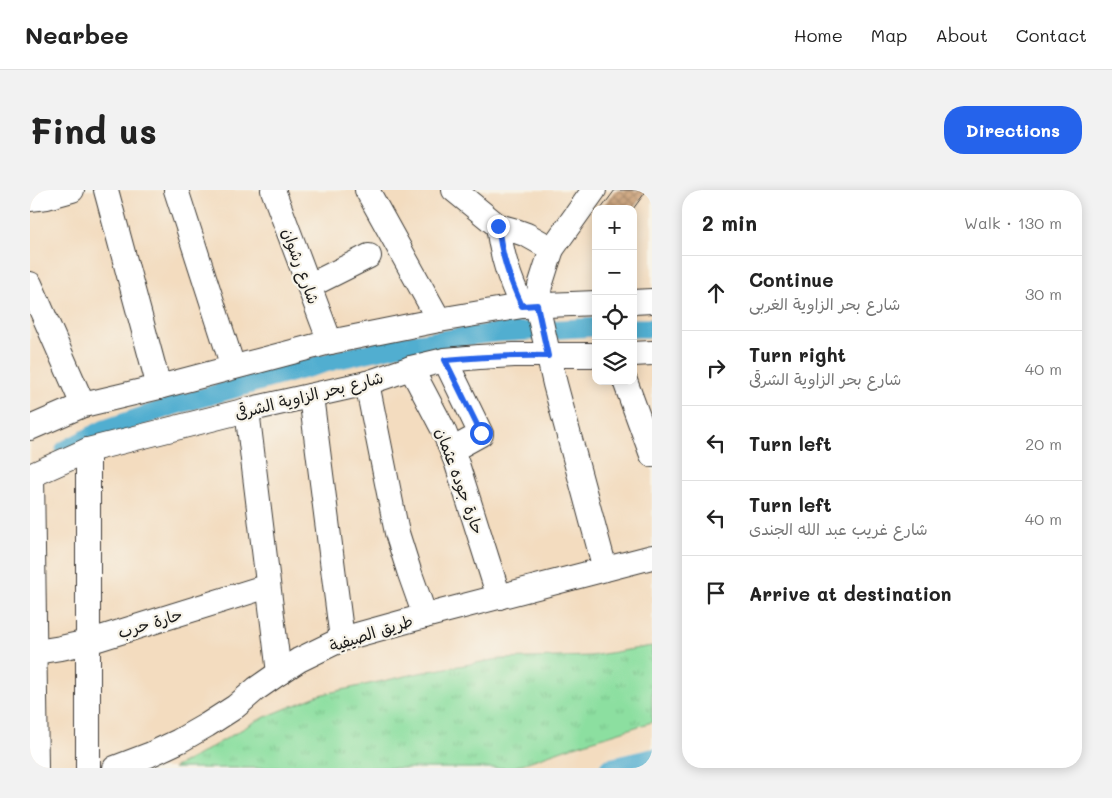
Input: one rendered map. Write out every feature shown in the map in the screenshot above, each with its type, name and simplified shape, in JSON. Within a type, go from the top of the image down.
[{"type":"street","points":[[40,195],[72,190]]},
{"type":"street","points":[[106,190],[159,387]]},
{"type":"street","points":[[176,190],[233,367]]},
{"type":"street","name":"شارع رشوان","points":[[273,190],[330,342]]},
{"type":"street","points":[[367,190],[439,320]]},
{"type":"street","points":[[454,190],[498,226],[527,235],[552,249]]},
{"type":"street","points":[[530,305],[540,286],[552,249],[594,190]]},
{"type":"street","points":[[498,226],[500,247],[513,286],[530,305],[548,356],[605,569]]},
{"type":"street","points":[[309,286],[369,256]]},
{"type":"street","points":[[30,284],[83,405]]},
{"type":"street","points":[[637,302],[652,301]]},
{"type":"street","points":[[30,428],[83,405],[330,342],[439,320],[530,305],[592,303]]},
{"type":"street","points":[[637,354],[652,353]]},
{"type":"street","name":"شارع بحر الزاوية الشرقى","points":[[31,475],[88,450],[247,410],[367,383],[411,368],[445,360],[496,356],[592,355]]},
{"type":"street","points":[[445,360],[481,434],[452,450]]},
{"type":"street","name":"حارة جوده عثمان","points":[[411,368],[452,450],[499,597]]},
{"type":"street","points":[[367,383],[396,533],[425,616]]},
{"type":"street","points":[[626,385],[652,455]]},
{"type":"street","points":[[311,396],[342,639]]},
{"type":"street","points":[[247,410],[279,673]]},
{"type":"street","points":[[88,450],[88,768]]},
{"type":"street","points":[[31,475],[32,652],[36,768]]},
{"type":"street","name":"طريق الصيفية","points":[[115,768],[150,755],[179,741],[235,707],[256,689],[299,660],[342,639],[652,557]]},
{"type":"street","name":"حارة حرب","points":[[32,652],[88,642],[268,586]]},
{"type":"green space","points":[[652,646],[652,722],[511,768],[173,768],[258,720],[319,695],[424,672],[499,659],[591,656]]},
{"type":"building","points":[[615,190],[647,190],[636,205],[604,205]]},
{"type":"waterway","points":[[65,450],[105,429],[176,405],[336,360],[402,345],[494,333],[592,327]]},
{"type":"waterway","points":[[637,328],[652,328]]},
{"type":"waterway","points":[[609,768],[652,758]]},
{"type":"route","points":[[481,433],[445,360],[514,355],[548,356],[537,305],[522,306],[506,267],[500,247],[498,226]]}]
